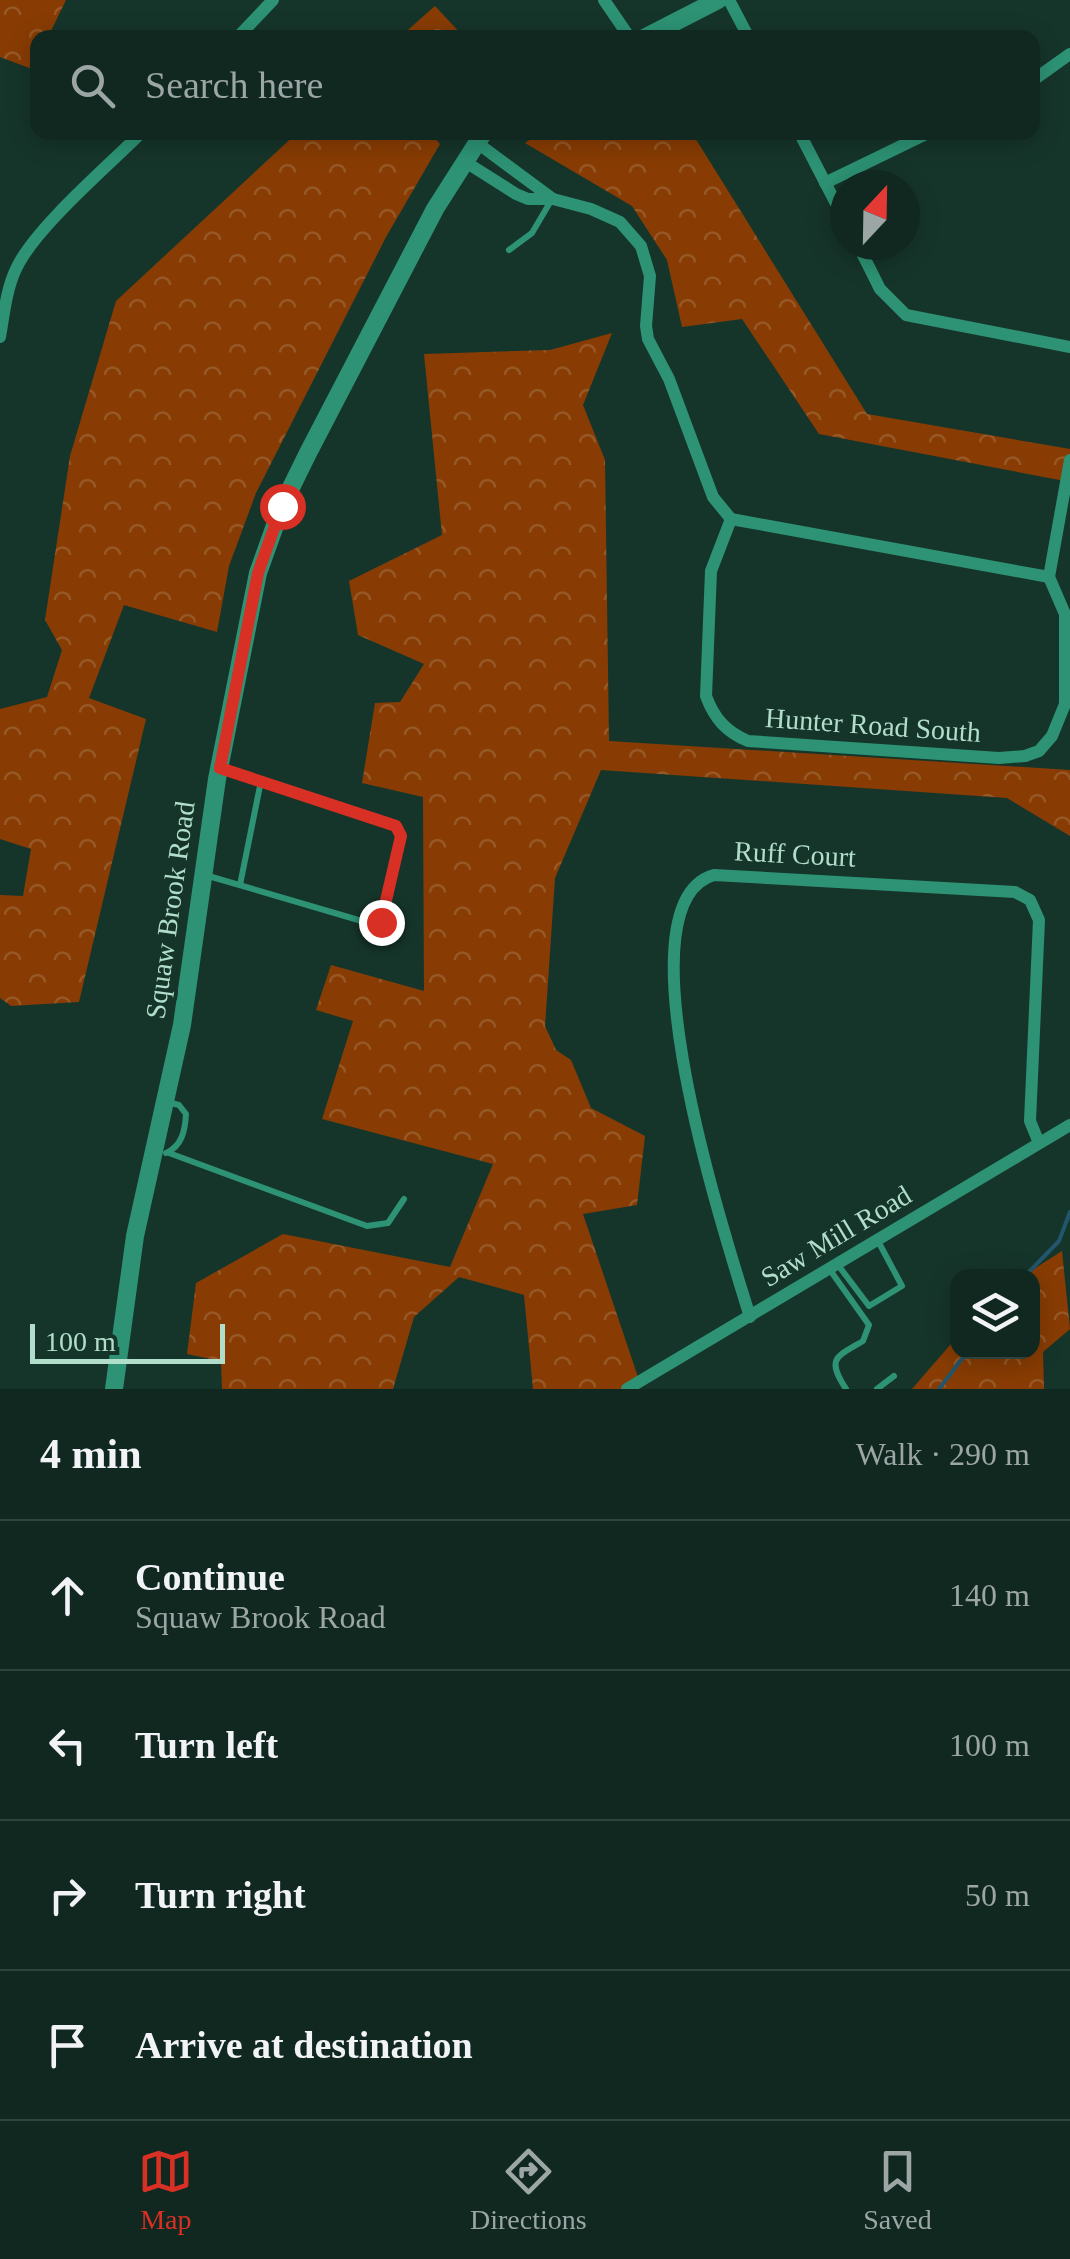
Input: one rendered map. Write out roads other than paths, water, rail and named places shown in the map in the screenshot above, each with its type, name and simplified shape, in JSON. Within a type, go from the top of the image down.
[{"type":"street","points":[[245,30],[273,0]]},
{"type":"street","points":[[604,0],[625,30]]},
{"type":"street","points":[[660,30],[718,0]]},
{"type":"street","points":[[729,0],[745,30]]},
{"type":"street","points":[[1040,75],[1070,54]]},
{"type":"street","points":[[0,338],[10,286],[22,258],[134,140]]},
{"type":"street","name":"Squaw Brook Road","points":[[114,1389],[135,1236],[162,1152],[166,1102],[182,1025],[220,768],[251,606],[272,531],[390,295],[478,140]]},
{"type":"street","points":[[484,140],[553,198]]},
{"type":"street","points":[[803,140],[830,192]]},
{"type":"street","points":[[825,183],[914,140]]},
{"type":"street","points":[[464,161],[528,199],[553,198],[591,208],[620,222],[641,246],[650,276],[648,339],[670,379],[712,497],[732,519],[1049,577],[1070,460]]},
{"type":"street","points":[[865,260],[880,290],[906,315],[1070,347]]},
{"type":"street","name":"Hunter Road South","points":[[732,519],[711,571],[706,696],[712,712],[732,734],[748,741],[999,758],[1025,756],[1039,750],[1052,736],[1065,704],[1065,614],[1049,577]]},
{"type":"street","name":"Ruff Court","points":[[750,1317],[710,1182],[676,1032],[679,915],[688,892],[704,878],[714,874],[1024,895],[1036,909],[1039,920],[1030,1122],[1040,1143]]},
{"type":"street","name":"Saw Mill Road","points":[[627,1389],[1070,1125]]},
{"type":"lane","points":[[509,250],[532,232],[553,198]]},
{"type":"lane","points":[[203,874],[372,924],[381,922],[386,911],[401,836],[396,826],[220,768]]},
{"type":"lane","points":[[240,885],[262,781]]},
{"type":"lane","points":[[162,1152],[367,1226],[388,1223],[404,1199]]},
{"type":"lane","points":[[834,1267],[870,1306],[902,1286],[878,1240]]},
{"type":"lane","points":[[834,1267],[869,1324],[864,1341],[838,1356],[834,1363],[834,1372],[846,1389]]},
{"type":"lane","points":[[877,1389],[894,1376]]},
{"type":"waterway","points":[[1032,1269],[1059,1241],[1070,1212]]},
{"type":"waterway","points":[[939,1389],[962,1359]]}]
